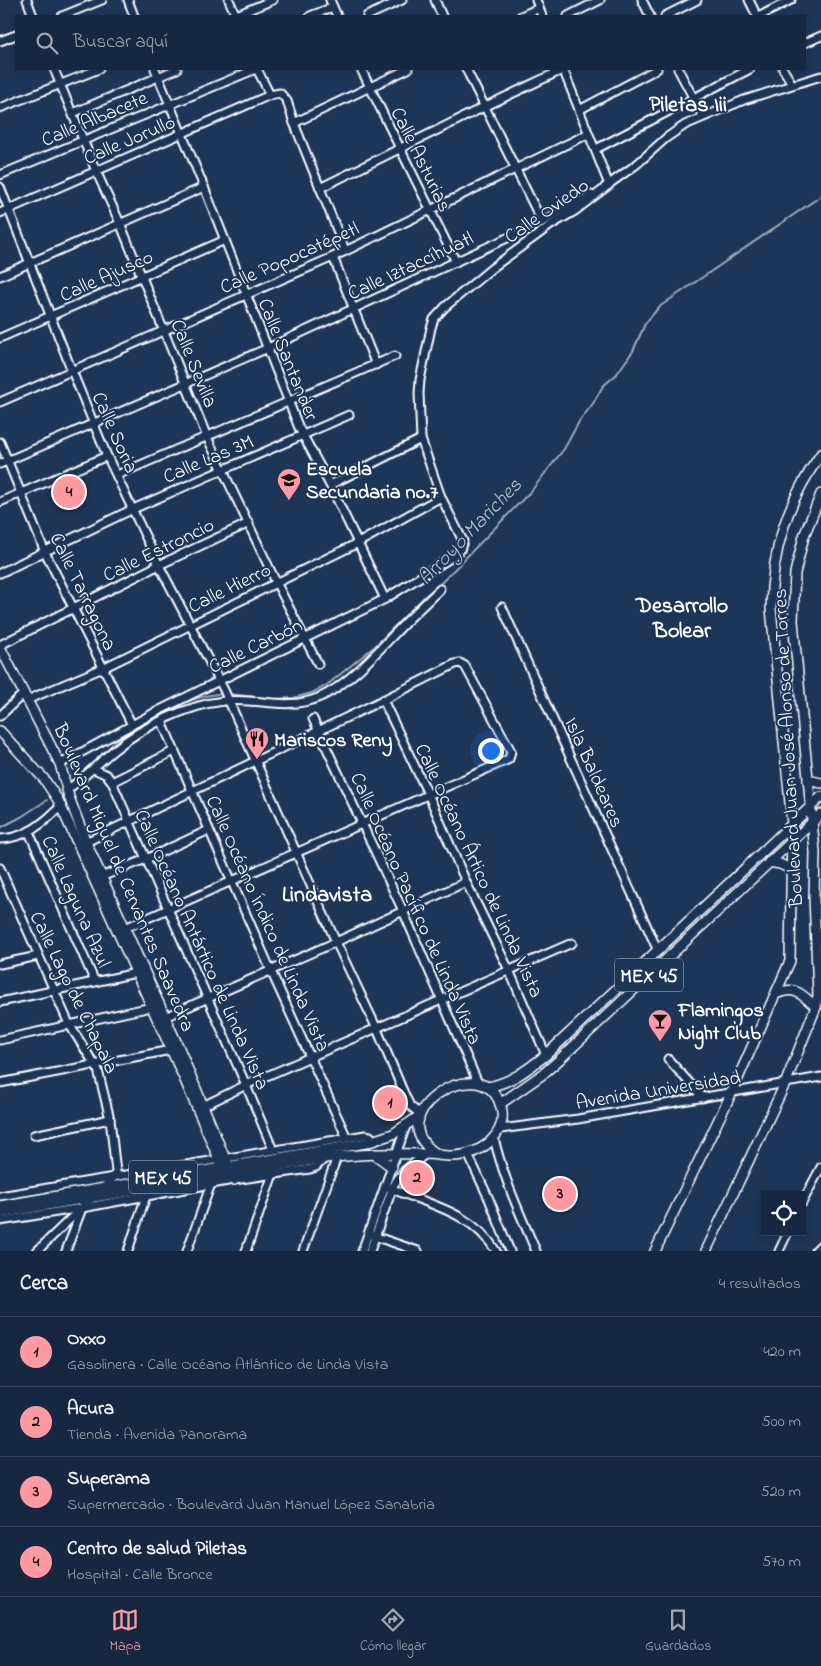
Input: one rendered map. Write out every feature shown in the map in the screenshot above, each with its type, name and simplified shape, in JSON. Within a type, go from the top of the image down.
[{"type":"main road","name":"Boulevard Juan José Alonso de Torres","points":[[655,1251],[731,1094],[787,971],[791,952],[793,840],[771,608],[771,584],[778,544],[787,515],[803,481],[821,454]]},
{"type":"main road","name":"Boulevard Juan José Alonso de Torres","points":[[706,1251],[785,1084],[816,1008],[818,995],[814,897],[815,852],[793,621],[794,590],[799,554],[811,516],[821,494]]},
{"type":"main road","name":"Boulevard Miguel de Cervantes Saavedra","points":[[0,646],[61,766],[68,794],[86,842],[125,928],[140,972]]},
{"type":"main road","name":"Boulevard Miguel de Cervantes Saavedra","points":[[0,731],[44,779],[56,796],[156,1006],[227,1170]]},
{"type":"main road","points":[[44,779],[55,778],[59,775],[61,766]]},
{"type":"main road","points":[[808,780],[821,783]]},
{"type":"main road","points":[[61,806],[68,794]]},
{"type":"main road","name":"MEX 45","points":[[483,1085],[498,1085],[512,1079],[528,1070],[546,1055],[821,797]]},
{"type":"main road","name":"MEX 45","points":[[500,1104],[543,1074],[560,1059],[821,814]]},
{"type":"main road","points":[[815,852],[821,833]]},
{"type":"main road","points":[[769,862],[780,864],[792,870]]},
{"type":"main road","points":[[776,994],[788,991],[798,992],[816,1008]]},
{"type":"main road","name":"Boulevard Miguel de Cervantes Saavedra","points":[[156,1006],[165,1017],[175,1050]]},
{"type":"main road","points":[[462,1084],[483,1085],[496,1096],[500,1104],[502,1117],[500,1129],[494,1138],[482,1148],[468,1154],[439,1155],[429,1148],[422,1138],[417,1124],[419,1115],[430,1100],[444,1090],[462,1084]]},
{"type":"main road","name":"MEX 45","points":[[0,1212],[92,1197],[374,1140],[392,1134],[406,1126],[419,1115]]},
{"type":"main road","name":"MEX 45","points":[[0,1206],[103,1188],[337,1156],[374,1154],[439,1155]]},
{"type":"main road","points":[[374,1154],[392,1166]]},
{"type":"main road","points":[[0,1198],[16,1203]]},
{"type":"street","points":[[27,0],[33,15]]},
{"type":"street","points":[[64,15],[102,0]]},
{"type":"street","points":[[128,0],[134,15]]},
{"type":"street","points":[[229,0],[235,15]]},
{"type":"street","points":[[237,15],[274,0]]},
{"type":"street","points":[[369,15],[402,0]]},
{"type":"street","points":[[435,0],[442,15]]},
{"type":"street","points":[[536,0],[542,15]]},
{"type":"street","points":[[570,15],[600,0]]},
{"type":"street","points":[[642,0],[650,15]]},
{"type":"street","points":[[667,15],[696,0]]},
{"type":"street","points":[[749,0],[757,15]]},
{"type":"street","points":[[760,15],[792,0]]},
{"type":"street","points":[[312,15],[331,3],[337,15]]},
{"type":"street","points":[[523,15],[539,8]]},
{"type":"street","points":[[0,41],[15,34]]},
{"type":"street","points":[[806,43],[821,36]]},
{"type":"street","name":"Calle Sevilla","points":[[54,70],[208,437],[250,523],[276,582],[318,664]]},
{"type":"street","points":[[0,108],[96,70]]},
{"type":"street","name":"Calle Santander","points":[[155,70],[204,187],[288,403],[302,435],[330,485],[385,599]]},
{"type":"street","points":[[73,113],[175,70]]},
{"type":"street","name":"Calle Albacete","points":[[0,175],[255,70]]},
{"type":"street","points":[[258,70],[270,95],[280,93],[284,97],[345,250]]},
{"type":"street","name":"Calle Asturias","points":[[361,70],[456,262]]},
{"type":"street","points":[[294,123],[406,70]]},
{"type":"street","points":[[466,70],[542,222]]},
{"type":"street","points":[[320,188],[561,70]]},
{"type":"street","points":[[563,70],[609,185]]},
{"type":"street","points":[[579,110],[655,70]]},
{"type":"street","points":[[679,70],[703,116]]},
{"type":"street","points":[[596,149],[748,70]]},
{"type":"street","points":[[785,70],[792,84]]},
{"type":"street","name":"Calle Iztaccíhuatl","points":[[0,464],[268,348],[542,222],[609,185],[638,164],[671,134],[703,116],[752,97],[821,76]]},
{"type":"street","name":"Calle Jorullo","points":[[0,213],[270,95]]},
{"type":"street","name":"Calle Popocatépetl","points":[[0,402],[333,257],[514,168],[588,134]]},
{"type":"street","name":"Calle Oviedo","points":[[460,550],[463,545],[462,538],[441,497],[422,439],[420,380],[434,320],[445,307],[492,268],[551,225],[575,211],[609,185]]},
{"type":"street","name":"Calle Soria","points":[[0,187],[72,371],[116,476],[224,690],[410,1106],[419,1115]]},
{"type":"street","points":[[0,276],[204,187]]},
{"type":"street","name":"Calle Ajusco","points":[[0,338],[225,240]]},
{"type":"street","points":[[333,257],[376,365]]},
{"type":"street","points":[[116,476],[395,356]]},
{"type":"street","name":"Calle Las 3M","points":[[0,573],[132,509],[349,415]]},
{"type":"street","points":[[330,485],[422,439]]},
{"type":"street","name":"Calle Tarragona","points":[[0,442],[45,552],[132,725]]},
{"type":"street","points":[[0,502],[107,456]]},
{"type":"street","name":"Calle Hierro","points":[[0,716],[26,696],[103,668],[358,543],[441,497]]},
{"type":"street","name":"Calle Estroncio","points":[[0,646],[160,565],[250,523]]},
{"type":"street","name":"Calle Carbón","points":[[61,766],[132,725],[385,599],[450,560],[460,550]]},
{"type":"street","points":[[68,794],[126,741],[191,707],[227,699],[275,705],[291,704],[306,702],[329,692],[376,653],[440,589]]},
{"type":"street","name":"Isla Baldeares","points":[[502,606],[658,951]]},
{"type":"street","points":[[86,842],[383,700],[449,666],[460,663],[465,666],[511,751],[509,759],[505,762],[125,928]]},
{"type":"street","name":"Calle Océano Ártico de Linda Vista","points":[[383,700],[429,796],[466,882],[509,970],[546,1055]]},
{"type":"street","name":"Calle Océano Pacífico de Linda Vista","points":[[313,719],[403,911],[441,1000],[483,1085]]},
{"type":"street","name":"Calle Océano Índico de Linda Vista","points":[[162,722],[271,971],[347,1138]]},
{"type":"street","points":[[112,782],[174,751]]},
{"type":"street","name":"Calle Océano Antártico de Linda Vista","points":[[94,769],[108,774],[112,782],[273,1150]]},
{"type":"street","points":[[0,839],[29,832],[42,824],[61,806]]},
{"type":"street","points":[[101,877],[146,860],[209,830]]},
{"type":"street","name":"Calle Laguna Azul","points":[[29,832],[95,982]]},
{"type":"street","name":"Calle Lago de Chapala","points":[[0,868],[2,882],[69,1024],[80,1044],[96,1064],[110,1119],[116,1168],[114,1177]]},
{"type":"street","points":[[165,1017],[336,942],[466,882]]},
{"type":"street","points":[[200,1108],[246,1085],[312,1058],[572,943]]},
{"type":"street","points":[[0,964],[38,956]]},
{"type":"street","points":[[0,1002],[54,992],[140,972]]},
{"type":"street","points":[[0,1040],[156,1006]]},
{"type":"street","points":[[0,1083],[175,1050]]},
{"type":"street","points":[[668,1059],[703,1098]]},
{"type":"street","name":"Avenida Universidad","points":[[500,1129],[578,1119],[821,1077]]},
{"type":"street","points":[[34,1135],[110,1119]]},
{"type":"street","points":[[370,1251],[372,1235],[389,1187],[392,1166],[406,1126]]},
{"type":"street","points":[[187,1251],[211,1184],[227,1170],[273,1150],[365,1135],[370,1136],[374,1140]]},
{"type":"street","points":[[494,1138],[511,1189],[536,1251]]},
{"type":"street","points":[[389,1187],[426,1154]]},
{"type":"street","points":[[468,1154],[510,1251]]},
{"type":"street","points":[[303,1251],[337,1156]]},
{"type":"street","points":[[0,1198],[114,1177],[227,1170],[273,1174],[310,1169],[316,1167],[325,1158]]},
{"type":"street","points":[[806,1195],[821,1167]]},
{"type":"street","points":[[246,1251],[273,1174]]},
{"type":"street","points":[[37,1251],[114,1177]]},
{"type":"street","points":[[0,1221],[211,1184]]},
{"type":"street","points":[[389,1187],[448,1209],[481,1232],[496,1251]]},
{"type":"street","points":[[129,1251],[146,1196]]},
{"type":"street","points":[[66,1251],[82,1208]]},
{"type":"street","points":[[362,1251],[372,1235]]},
{"type":"street","points":[[372,1235],[418,1251]]},
{"type":"street","points":[[779,1251],[786,1236]]},
{"type":"street","points":[[814,1251],[821,1244]]},
{"type":"waterway","name":"Arroyo Mariches","points":[[229,694],[273,699],[293,698],[312,693],[327,685],[375,646],[425,596],[442,582],[532,490],[564,449],[580,420],[592,405],[603,386],[616,375],[633,351],[645,324],[659,307],[821,196]]},
{"type":"waterway","name":"Arroyo Mariches","points":[[100,758],[116,741],[152,718],[183,703],[198,698],[224,694]]},
{"type":"waterway","name":"Arroyo Mariches","points":[[73,780],[80,776]]},
{"type":"waterway","name":"Arroyo Mariches","points":[[0,828],[47,800]]},
{"type":"place","name":"Centro de salud Piletas","points":[[69,492]]},
{"type":"place","name":"Escuela Secundaria no.7","points":[[289,501]]},
{"type":"place","name":"Mariscos Reny","points":[[257,760]]},
{"type":"place","name":"Flamingos Night Club","points":[[660,1042]]},
{"type":"place","name":"Oxxo","points":[[390,1103]]},
{"type":"place","name":"Acura","points":[[417,1178]]},
{"type":"place","name":"Superama","points":[[560,1194]]},
{"type":"district","name":"Piletas Iii","points":[[688,103]]},
{"type":"district","name":"Desarrollo Bolear","points":[[682,616]]},
{"type":"district","name":"Lindavista","points":[[327,893]]}]
